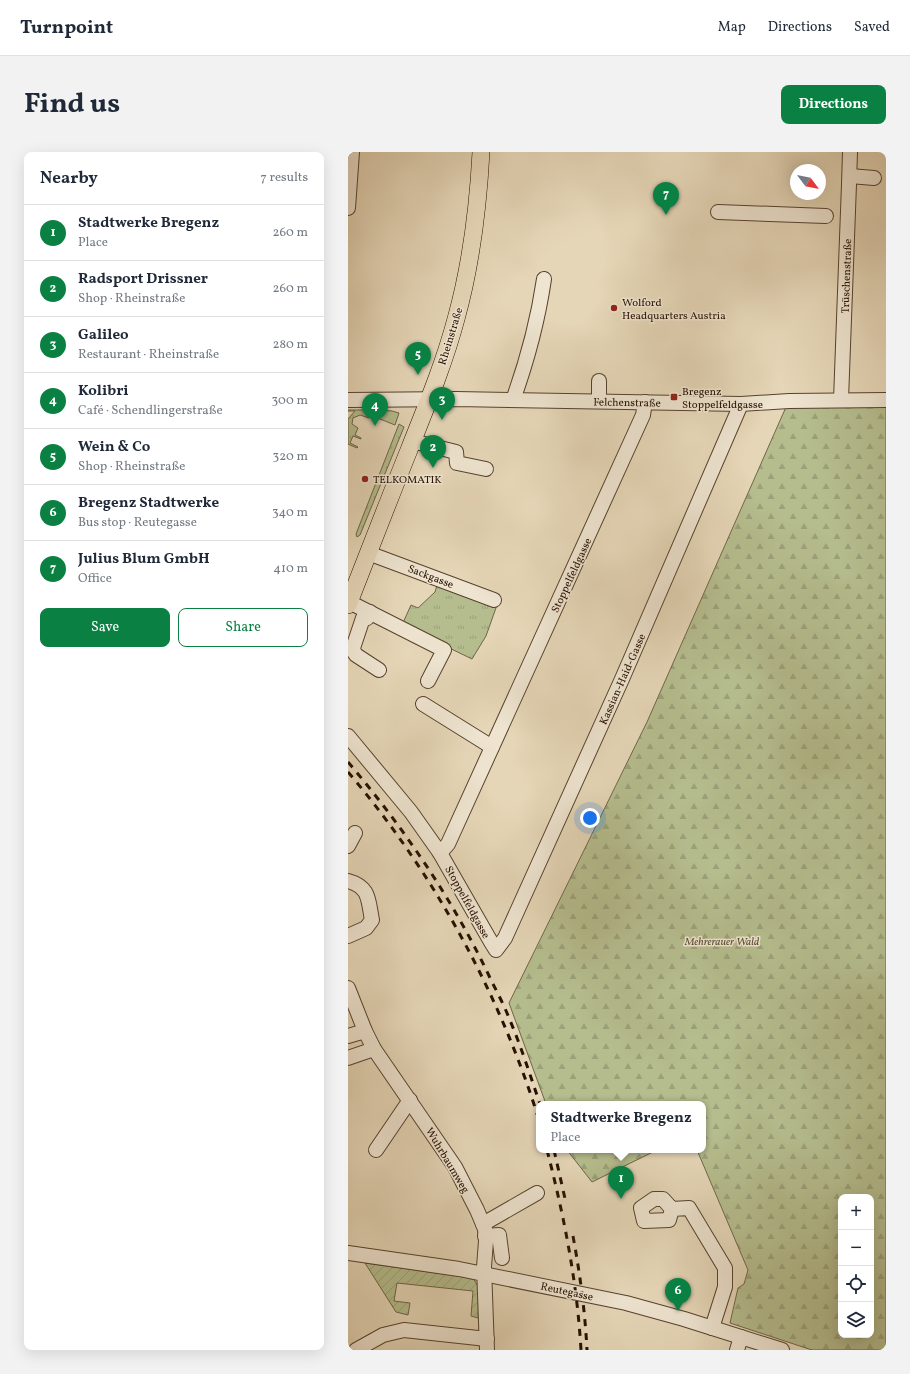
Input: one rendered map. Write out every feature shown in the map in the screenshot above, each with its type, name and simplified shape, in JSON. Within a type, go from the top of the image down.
[{"type":"main road","name":"Rheinstraße","points":[[349,604],[429,399],[450,339],[468,270],[475,226],[481,152]]},
{"type":"street","points":[[348,208],[352,152]]},
{"type":"street","name":"Trüschenstraße","points":[[841,400],[850,152]]},
{"type":"street","points":[[850,176],[874,178]]},
{"type":"street","points":[[718,212],[826,216]]},
{"type":"street","points":[[513,400],[528,353],[541,302],[544,279]]},
{"type":"street","points":[[599,380],[599,401]]},
{"type":"street","name":"Felchenstraße","points":[[348,400],[429,399],[741,404],[789,401],[886,400]]},
{"type":"street","name":"Stoppelfeldgasse","points":[[440,853],[448,844],[643,415],[645,402]]},
{"type":"street","name":"Kassian-Haid-Gasse","points":[[496,950],[505,938],[619,686],[741,404]]},
{"type":"street","points":[[412,441],[456,452],[457,463],[486,469]]},
{"type":"street","name":"Sackgasse","points":[[368,553],[494,600]]},
{"type":"street","name":"Rheinstraße","points":[[349,604],[370,612],[444,650],[428,681]]},
{"type":"street","points":[[370,612],[367,618],[363,618],[360,623],[353,648],[356,655],[379,670]]},
{"type":"street","points":[[423,704],[492,747]]},
{"type":"street","name":"Stoppelfeldgasse","points":[[348,736],[411,812],[440,853],[496,950]]},
{"type":"street","points":[[348,846],[355,833]]},
{"type":"street","points":[[348,881],[358,883],[365,890],[372,920],[366,928],[348,936]]},
{"type":"street","name":"Wuhrbaumweg","points":[[348,988],[365,1031],[374,1049],[455,1167],[477,1210],[484,1230],[487,1345]]},
{"type":"street","points":[[348,1036],[365,1031]]},
{"type":"street","points":[[348,1058],[374,1049]]},
{"type":"street","points":[[376,1150],[410,1100]]},
{"type":"street","points":[[484,1230],[537,1193]]},
{"type":"street","points":[[672,1210],[689,1208],[725,1268],[725,1287],[712,1328]]},
{"type":"street","points":[[484,1230],[499,1235],[502,1258]]},
{"type":"street","name":"Reutegasse","points":[[348,1253],[485,1273],[626,1303],[684,1318],[712,1328],[739,1343],[782,1350]]},
{"type":"street","points":[[356,1350],[383,1336],[404,1330],[487,1345]]},
{"type":"green space","name":"Mehrerauer Wald","points":[[786,407],[886,407],[886,1350],[812,1350],[730,1323],[738,1288],[744,1284],[748,1270],[698,1153],[706,1153],[706,1101],[545,1101],[509,1003],[647,722]]},
{"type":"green space","points":[[348,410],[374,410],[369,418],[360,415],[353,418],[352,424],[358,428],[355,435],[361,439],[353,436],[350,443],[358,447],[357,448],[348,444],[348,419],[355,411]]},
{"type":"green space","points":[[378,410],[399,413],[395,425],[375,417]]},
{"type":"green space","points":[[399,424],[404,427],[360,535],[357,537],[356,534]]},
{"type":"green space","points":[[438,582],[497,605],[486,636],[472,659],[402,625],[411,605],[418,608],[435,592]]},
{"type":"green space","points":[[569,1153],[651,1153],[592,1182]]},
{"type":"green space","points":[[365,1263],[473,1278],[479,1288],[478,1318],[471,1316],[473,1291],[397,1283],[394,1301],[410,1303],[408,1315],[396,1312]]},
{"type":"railway","points":[[348,762],[408,839],[427,866],[461,922],[507,1013],[539,1101]]},
{"type":"railway","points":[[348,772],[409,851],[436,893],[461,937],[484,981],[505,1027],[536,1111]]},
{"type":"railway","points":[[548,1153],[569,1249],[581,1350]]},
{"type":"railway","points":[[555,1153],[566,1203]]},
{"type":"railway","points":[[573,1236],[582,1293],[587,1350]]},
{"type":"place","name":"Julius Blum GmbH","points":[[666,215]]},
{"type":"place","name":"Wolford Headquarters Austria","points":[[614,308]]},
{"type":"place","name":"Wein & Co","points":[[418,375]]},
{"type":"place","name":"Bregenz Stoppelfeldgasse","points":[[674,397]]},
{"type":"place","name":"Galileo","points":[[442,420]]},
{"type":"place","name":"Kolibri","points":[[375,426]]},
{"type":"place","name":"Radsport Drissner","points":[[433,468]]},
{"type":"place","name":"TELKOMATIK","points":[[365,479]]},
{"type":"place","name":"Stadtwerke Bregenz","points":[[621,1199]]},
{"type":"place","name":"Bregenz Stadtwerke","points":[[678,1311]]}]
